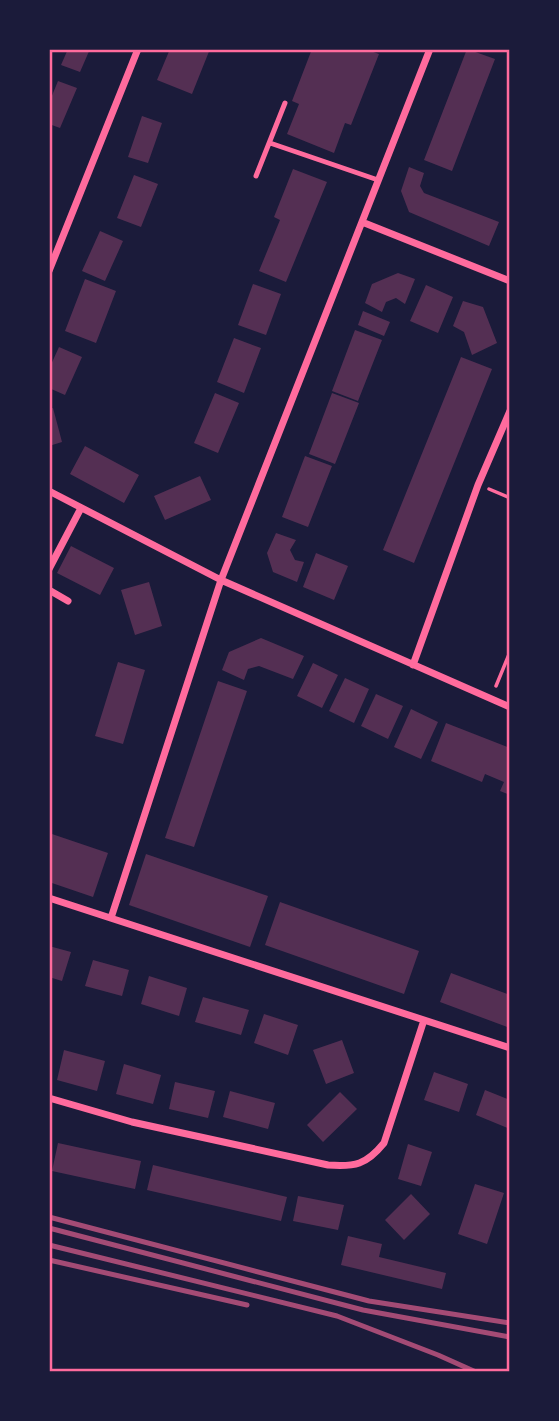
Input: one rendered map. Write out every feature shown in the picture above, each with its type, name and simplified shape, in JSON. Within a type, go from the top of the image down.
[{"type":"street","points":[[49,271],[138,49]]},
{"type":"street","points":[[111,918],[221,580],[430,49]]},
{"type":"street","points":[[362,222],[510,281]]},
{"type":"street","points":[[413,665],[478,485],[510,411]]},
{"type":"street","points":[[49,491],[221,580],[510,707]]},
{"type":"street","points":[[49,569],[81,508]]},
{"type":"street","points":[[49,590],[68,601]]},
{"type":"street","points":[[49,898],[510,1048]]},
{"type":"street","points":[[49,1098],[132,1122],[328,1165],[349,1166],[374,1156],[384,1143],[424,1020]]},
{"type":"lane","points":[[257,176],[285,103]]},
{"type":"lane","points":[[270,143],[378,180]]},
{"type":"path","points":[[478,485],[510,498]]},
{"type":"path","points":[[490,699],[510,652]]},
{"type":"building","points":[[68,49],[90,49],[80,72],[61,65]]},
{"type":"building","points":[[170,49],[210,49],[192,94],[157,80]]},
{"type":"building","points":[[312,49],[365,49],[379,54],[351,125],[345,123],[334,153],[287,134],[299,104],[292,101]]},
{"type":"building","points":[[467,49],[495,59],[452,171],[424,160]]},
{"type":"building","points":[[58,81],[77,88],[60,128],[49,124],[49,103]]},
{"type":"building","points":[[142,116],[162,123],[148,163],[128,157]]},
{"type":"building","points":[[409,167],[424,173],[420,186],[424,193],[499,222],[489,246],[409,212],[401,191]]},
{"type":"building","points":[[293,169],[327,182],[286,282],[259,271],[280,220],[274,217]]},
{"type":"building","points":[[134,175],[158,184],[141,227],[117,218]]},
{"type":"building","points":[[100,231],[123,241],[105,281],[82,271]]},
{"type":"building","points":[[398,273],[415,279],[405,304],[396,298],[386,302],[382,312],[365,303],[372,284]]},
{"type":"building","points":[[85,279],[116,291],[96,343],[65,331]]},
{"type":"building","points":[[253,284],[281,294],[266,335],[238,325]]},
{"type":"building","points":[[426,285],[453,297],[438,333],[410,321]]},
{"type":"building","points":[[463,301],[483,307],[497,343],[472,355],[464,332],[453,326]]},
{"type":"building","points":[[363,311],[390,322],[384,336],[358,325]]},
{"type":"building","points":[[355,330],[382,340],[358,401],[332,391]]},
{"type":"building","points":[[234,338],[261,348],[244,393],[217,382]]},
{"type":"building","points":[[59,347],[82,357],[65,395],[49,388],[49,369]]},
{"type":"building","points":[[461,357],[492,369],[414,563],[383,550]]},
{"type":"building","points":[[215,393],[239,403],[218,453],[194,443]]},
{"type":"building","points":[[332,393],[359,403],[335,464],[309,454]]},
{"type":"building","points":[[53,408],[62,442],[49,446],[49,409]]},
{"type":"building","points":[[85,446],[139,475],[124,503],[70,474]]},
{"type":"building","points":[[305,456],[332,466],[308,527],[282,517]]},
{"type":"building","points":[[200,476],[211,500],[165,520],[154,496]]},
{"type":"building","points":[[276,533],[296,540],[290,550],[295,560],[304,562],[297,582],[273,572],[267,553]]},
{"type":"building","points":[[71,546],[114,568],[100,595],[57,573]]},
{"type":"building","points":[[316,553],[348,566],[334,600],[303,587]]},
{"type":"building","points":[[149,582],[162,626],[135,635],[121,590]]},
{"type":"building","points":[[261,638],[304,656],[293,679],[259,666],[248,669],[244,680],[222,670],[229,652]]},
{"type":"building","points":[[118,662],[145,670],[123,744],[95,736]]},
{"type":"building","points":[[313,663],[338,675],[322,708],[297,696]]},
{"type":"building","points":[[345,678],[369,689],[354,723],[329,711]]},
{"type":"building","points":[[218,681],[247,691],[194,847],[165,838]]},
{"type":"building","points":[[376,694],[403,706],[388,739],[361,726]]},
{"type":"building","points":[[411,709],[438,722],[421,759],[394,747]]},
{"type":"building","points":[[446,723],[510,748],[510,795],[500,791],[504,782],[485,774],[482,782],[431,761]]},
{"type":"building","points":[[49,833],[108,853],[93,897],[49,882]]},
{"type":"building","points":[[146,854],[268,896],[250,947],[129,905]]},
{"type":"building","points":[[280,902],[419,951],[404,994],[265,945]]},
{"type":"building","points":[[49,946],[71,952],[62,981],[49,977]]},
{"type":"building","points":[[93,960],[129,970],[122,996],[85,986]]},
{"type":"building","points":[[451,973],[510,995],[510,1028],[440,1002]]},
{"type":"building","points":[[149,976],[187,988],[179,1016],[141,1004]]},
{"type":"building","points":[[203,997],[249,1010],[241,1035],[195,1022]]},
{"type":"building","points":[[264,1014],[298,1025],[288,1055],[254,1043]]},
{"type":"building","points":[[342,1040],[354,1073],[326,1084],[313,1050]]},
{"type":"building","points":[[64,1050],[105,1061],[97,1091],[57,1080]]},
{"type":"building","points":[[124,1064],[161,1075],[153,1104],[116,1094]]},
{"type":"building","points":[[434,1072],[468,1084],[459,1112],[424,1100]]},
{"type":"building","points":[[175,1082],[215,1091],[208,1118],[169,1109]]},
{"type":"building","points":[[485,1090],[510,1100],[510,1129],[476,1115]]},
{"type":"building","points":[[230,1091],[275,1103],[268,1129],[223,1117]]},
{"type":"building","points":[[340,1092],[357,1109],[323,1142],[307,1125]]},
{"type":"building","points":[[58,1143],[141,1161],[135,1189],[52,1171]]},
{"type":"building","points":[[408,1144],[432,1152],[421,1186],[398,1179]]},
{"type":"building","points":[[153,1165],[287,1197],[281,1221],[147,1190]]},
{"type":"building","points":[[475,1184],[504,1193],[487,1244],[458,1234]]},
{"type":"building","points":[[411,1194],[430,1214],[404,1240],[385,1220]]},
{"type":"building","points":[[298,1196],[344,1205],[338,1230],[293,1221]]},
{"type":"building","points":[[348,1236],[382,1244],[379,1257],[446,1273],[442,1289],[341,1265]]},
{"type":"railway","points":[[49,1217],[369,1301],[510,1323]]},
{"type":"railway","points":[[49,1228],[363,1310],[510,1337]]},
{"type":"railway","points":[[49,1245],[337,1316],[476,1372]]},
{"type":"railway","points":[[49,1260],[247,1305]]}]
